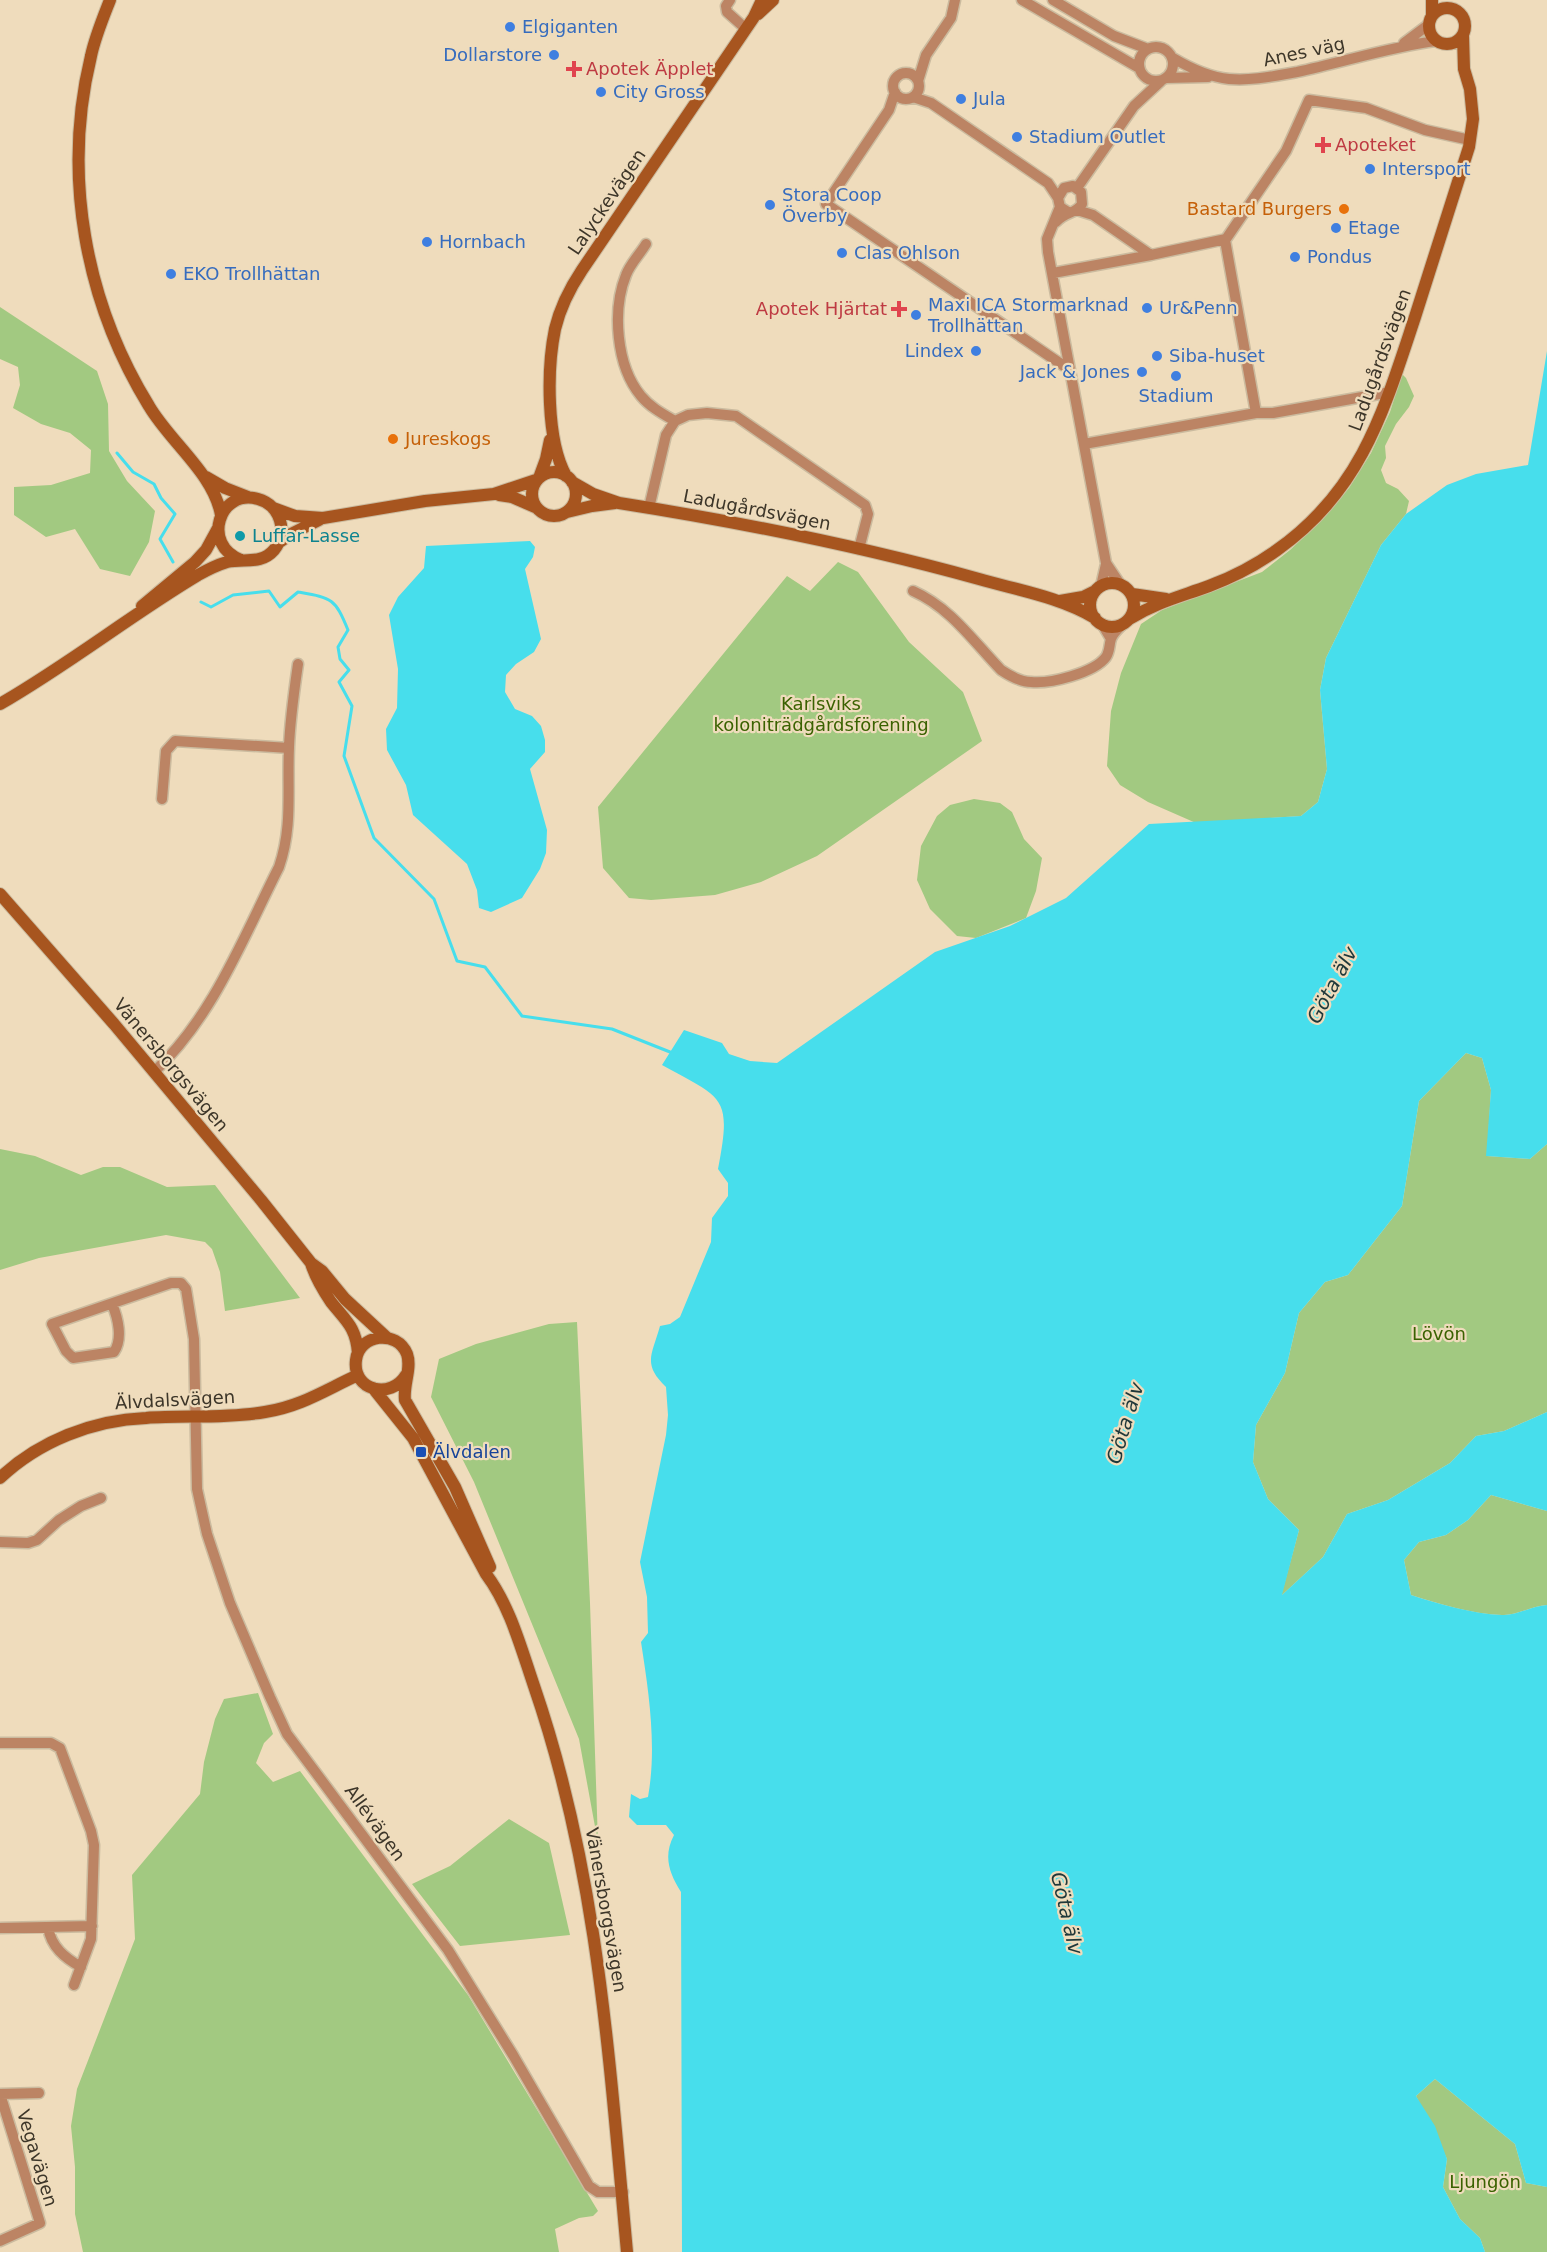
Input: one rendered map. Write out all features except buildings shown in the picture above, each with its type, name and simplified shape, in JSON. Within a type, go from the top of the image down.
[{"type":"main road","points":[[110,0],[90,57],[81,124],[80,194],[88,251],[105,315],[124,361],[158,421],[203,474],[216,496],[221,515],[218,528],[206,550],[131,617]]},
{"type":"main road","points":[[754,17],[762,0]]},
{"type":"main road","points":[[754,17],[773,0]]},
{"type":"main road","points":[[1430,20],[1446,4],[1462,16],[1466,25],[1463,36],[1455,43],[1440,43],[1430,34],[1430,20],[1432,0]]},
{"type":"main road","name":"Lalyckevägen","points":[[569,479],[557,458],[552,430],[553,341],[567,296],[582,270],[754,17]]},
{"type":"main road","name":"Ladugårdsvägen","points":[[1463,36],[1464,69]]},
{"type":"main road","name":"Ladugårdsvägen","points":[[1126,621],[1167,599],[1208,586],[1246,570],[1302,531],[1350,476],[1377,427],[1437,249],[1470,140],[1473,119],[1470,89],[1464,69],[1456,56],[1440,43]]},
{"type":"main road","name":"Lalyckevägen","points":[[538,479],[546,459],[552,430]]},
{"type":"main road","name":"Ladugårdsvägen","points":[[278,543],[304,526],[323,518],[425,501],[494,494],[554,472],[593,494],[619,503],[791,532],[935,567],[1059,601],[1098,621]]},
{"type":"main road","points":[[0,704],[26,689],[131,617],[206,571],[228,562],[251,561],[265,557],[278,543],[281,525],[273,508],[262,500],[225,488],[203,474]]},
{"type":"main road","points":[[535,507],[532,491],[538,479]]},
{"type":"main road","points":[[567,512],[575,498],[569,479]]},
{"type":"main road","name":"Ladugårdsvägen","points":[[494,494],[512,497],[535,507],[548,516],[592,506],[619,503]]},
{"type":"main road","points":[[221,515],[234,501],[248,497]]},
{"type":"main road","name":"Ladugårdsvägen","points":[[273,508],[295,516],[323,518]]},
{"type":"main road","points":[[218,528],[222,546],[241,560]]},
{"type":"main road","points":[[1111,583],[1120,584],[1132,594],[1134,607],[1126,621],[1115,627],[1098,621],[1090,605],[1098,588],[1111,583]]},
{"type":"main road","name":"Ladugårdsvägen","points":[[1059,601],[1083,597],[1098,588]]},
{"type":"main road","name":"Ladugårdsvägen","points":[[1132,594],[1154,599],[1167,599]]},
{"type":"main road","points":[[0,714],[26,689]]},
{"type":"main road","name":"Vänersborgsvägen","points":[[0,894],[154,1072],[311,1263],[322,1271],[345,1299],[386,1337],[398,1342],[406,1352],[409,1362],[405,1400],[455,1487],[492,1571],[495,1586]]},
{"type":"main road","name":"Vänersborgsvägen","points":[[311,1263],[315,1276],[332,1304],[353,1329],[358,1353],[356,1365],[358,1375],[364,1383],[373,1388],[413,1438],[486,1574],[495,1586],[518,1637],[544,1715],[580,1852],[597,1947],[623,2192],[627,2252]]},
{"type":"main road","points":[[358,1353],[370,1340],[386,1337]]},
{"type":"main road","name":"Älvdalsvägen","points":[[0,1478],[24,1458],[90,1426],[124,1419],[258,1413],[302,1403],[358,1375]]},
{"type":"main road","points":[[373,1388],[382,1390],[392,1388],[406,1375]]},
{"type":"street","points":[[730,0],[726,6],[727,12],[746,29]]},
{"type":"street","points":[[1022,0],[1140,70],[1149,80],[1164,80]]},
{"type":"street","points":[[1053,0],[1114,36],[1148,49],[1160,47],[1169,52],[1173,58],[1174,67],[1164,80],[1134,106],[1072,188],[1060,191],[1066,206]]},
{"type":"street","points":[[956,3],[948,24],[926,56],[895,79],[893,85],[895,92],[890,110],[826,204],[1064,366],[1069,365]]},
{"type":"street","name":"Anes väg","points":[[1396,48],[1415,37],[1430,20]]},
{"type":"street","name":"Anes väg","points":[[1164,80],[1217,77],[1251,80],[1335,64],[1396,48],[1440,43]]},
{"type":"street","points":[[1134,106],[1140,87],[1141,57],[1148,49]]},
{"type":"street","points":[[890,110],[917,93],[926,56]]},
{"type":"street","name":"Anes väg","points":[[1173,58],[1198,71],[1217,77]]},
{"type":"street","points":[[906,73],[914,76],[931,103]]},
{"type":"street","points":[[895,92],[931,103],[1048,183],[1066,206],[1093,214],[1151,255]]},
{"type":"street","points":[[1053,273],[1225,240],[1283,157],[1309,100],[1366,108],[1425,130],[1470,140]]},
{"type":"street","points":[[1048,183],[1081,192],[1093,214]]},
{"type":"street","points":[[1083,199],[1082,204],[1066,206],[1047,239],[1106,563],[1120,584]]},
{"type":"street","points":[[1225,240],[1256,413]]},
{"type":"street","points":[[646,244],[627,272],[621,290],[619,336],[627,371],[640,395],[650,405],[675,421],[666,435],[649,508]]},
{"type":"street","points":[[1084,444],[1390,392]]},
{"type":"street","name":"Ladugårdsvägen","points":[[675,421],[688,415],[707,413],[736,416],[865,505],[868,514],[859,549]]},
{"type":"street","points":[[1098,588],[1106,563]]},
{"type":"street","points":[[913,591],[925,596],[948,612],[1001,670],[1011,677],[1030,682],[1053,680],[1082,673],[1093,667],[1105,657],[1111,639],[1126,621]]},
{"type":"street","points":[[1098,621],[1111,639]]},
{"type":"street","points":[[154,1072],[182,1043],[209,1004],[279,867],[286,848],[289,823],[291,712],[298,664]]},
{"type":"street","points":[[162,799],[165,751],[176,741],[289,748]]},
{"type":"street","name":"Allévägen","points":[[112,1304],[171,1283],[181,1283],[186,1289],[194,1339],[197,1489],[207,1534],[230,1602],[287,1734],[448,1950],[513,2055],[589,2186],[598,2192],[623,2192]]},
{"type":"street","points":[[112,1304],[117,1317],[119,1345],[114,1352],[72,1358],[52,1324],[112,1304]]},
{"type":"street","points":[[0,1542],[28,1543],[37,1540],[81,1506],[101,1498]]},
{"type":"street","points":[[0,1743],[51,1743],[56,1745],[63,1754],[91,1831],[94,1845],[91,1939],[74,1985]]},
{"type":"street","points":[[0,1927],[92,1926]]},
{"type":"street","points":[[48,1927],[49,1935],[56,1947],[68,1960],[81,1967]]},
{"type":"street","name":"Vegavägen","points":[[0,2241],[40,2223],[0,2094],[39,2093]]},
{"type":"green space","points":[[0,307],[97,371],[108,404],[109,451],[127,481],[155,511],[149,542],[130,576],[100,569],[75,529],[46,537],[14,515],[14,487],[51,485],[90,473],[91,450],[70,433],[41,424],[13,408],[20,385],[18,367],[0,359]]},
{"type":"green space","points":[[1402,374],[1414,396],[1385,446],[1386,458],[1381,470],[1386,483],[1398,489],[1409,501],[1406,514],[1381,545],[1326,658],[1320,690],[1327,769],[1318,802],[1301,816],[1196,823],[1148,802],[1120,785],[1107,766],[1111,711],[1121,673],[1141,624],[1162,610],[1262,572],[1321,521],[1349,488],[1371,453],[1390,412]]},
{"type":"green space","name":"Karlsviks koloniträdgårdsförening","points":[[838,562],[858,572],[909,642],[963,692],[982,741],[817,856],[761,882],[715,895],[651,900],[629,898],[603,868],[598,807],[787,576],[810,591]]},
{"type":"green space","points":[[974,799],[1000,803],[1012,812],[1024,839],[1042,858],[1036,891],[1026,918],[976,938],[957,936],[930,909],[917,880],[921,846],[937,816],[950,805]]},
{"type":"green space","name":"Lövön","points":[[1466,1053],[1482,1058],[1491,1090],[1487,1156],[1530,1159],[1547,1144],[1547,1412],[1504,1431],[1476,1436],[1450,1463],[1388,1500],[1347,1514],[1323,1557],[1281,1596],[1299,1530],[1268,1499],[1253,1462],[1256,1425],[1285,1373],[1299,1313],[1325,1282],[1348,1275],[1402,1206],[1419,1101]]},
{"type":"green space","points":[[0,1149],[35,1156],[81,1175],[103,1167],[120,1167],[167,1187],[215,1185],[300,1298],[225,1311],[220,1272],[212,1249],[205,1242],[166,1235],[39,1258],[0,1270]]},
{"type":"green space","points":[[577,1322],[598,1843],[579,1739],[474,1482],[431,1397],[439,1359],[476,1344],[549,1324]]},
{"type":"green space","points":[[1491,1495],[1547,1511],[1547,1605],[1507,1615],[1490,1614],[1456,1608],[1411,1595],[1404,1560],[1419,1542],[1446,1535],[1468,1520]]},
{"type":"green space","points":[[258,1693],[273,1734],[264,1743],[256,1763],[273,1782],[300,1771],[468,1995],[598,2211],[593,2216],[579,2218],[555,2229],[559,2252],[83,2252],[75,2214],[75,2167],[71,2126],[77,2089],[135,1939],[132,1875],[200,1794],[204,1762],[215,1719],[224,1699]]},
{"type":"green space","points":[[509,1819],[549,1843],[570,1935],[460,1946],[412,1884],[450,1866]]},
{"type":"green space","name":"Ljungön","points":[[1435,2079],[1515,2144],[1526,2183],[1547,2187],[1547,2252],[1485,2252],[1480,2238],[1460,2219],[1443,2187],[1447,2159],[1416,2096]]},
{"type":"water","name":"Göta älv","points":[[1547,351],[1547,1144],[1530,1159],[1486,1156],[1491,1090],[1482,1058],[1466,1053],[1419,1101],[1402,1206],[1348,1275],[1325,1282],[1299,1313],[1285,1373],[1256,1425],[1253,1462],[1268,1499],[1299,1530],[1282,1595],[1323,1557],[1347,1514],[1388,1500],[1450,1463],[1476,1436],[1504,1431],[1547,1412],[1547,1511],[1491,1495],[1468,1520],[1446,1535],[1419,1542],[1404,1560],[1411,1595],[1468,1611],[1502,1615],[1547,1605],[1547,2187],[1526,2183],[1515,2144],[1435,2079],[1416,2096],[1435,2126],[1447,2159],[1443,2187],[1460,2219],[1480,2238],[1485,2252],[682,2252],[681,1892],[673,1878],[668,1857],[674,1835],[666,1825],[637,1825],[629,1817],[631,1794],[640,1799],[648,1797],[652,1759],[649,1700],[641,1642],[648,1633],[647,1597],[640,1562],[668,1415],[666,1387],[651,1365],[652,1352],[660,1326],[670,1324],[680,1317],[711,1242],[712,1218],[728,1196],[728,1183],[718,1169],[724,1127],[719,1102],[699,1085],[662,1065],[684,1030],[722,1043],[729,1054],[750,1061],[777,1063],[935,952],[1010,926],[1066,898],[1149,824],[1301,816],[1318,802],[1327,769],[1320,690],[1326,658],[1381,545],[1406,514],[1447,485],[1476,474],[1528,465]]},
{"type":"water","points":[[530,541],[535,547],[533,557],[525,569],[541,639],[534,652],[516,664],[506,675],[505,692],[515,709],[532,716],[541,726],[545,740],[545,752],[530,769],[547,830],[546,853],[540,869],[522,898],[491,912],[479,908],[477,890],[467,864],[413,815],[406,785],[387,750],[386,729],[397,708],[398,669],[389,615],[398,597],[424,568],[426,546]]},
{"type":"waterway","points":[[117,453],[133,472],[154,484],[161,498],[175,514],[160,539],[173,562]]},
{"type":"waterway","points":[[201,602],[211,607],[233,595],[269,591],[280,607],[298,592],[331,601],[339,611],[348,630],[338,647],[340,659],[349,670],[339,682],[352,706],[344,756],[374,838],[434,899],[457,961],[485,967],[522,1016],[612,1029],[670,1052]]},
{"type":"place","name":"Elgiganten","points":[[510,27]]},
{"type":"place","name":"Dollarstore","points":[[554,55]]},
{"type":"place","name":"Apotek Äpplet","points":[[574,69]]},
{"type":"place","name":"City Gross","points":[[601,92]]},
{"type":"place","name":"Jula","points":[[961,99]]},
{"type":"place","name":"Stadium Outlet","points":[[1017,137]]},
{"type":"place","name":"Apoteket","points":[[1323,145]]},
{"type":"place","name":"Intersport","points":[[1370,169]]},
{"type":"place","name":"Stora Coop Överby","points":[[770,205]]},
{"type":"place","name":"Bastard Burgers","points":[[1344,209]]},
{"type":"place","name":"Etage","points":[[1336,228]]},
{"type":"place","name":"Hornbach","points":[[427,242]]},
{"type":"place","name":"Clas Ohlson","points":[[842,253]]},
{"type":"place","name":"Pondus","points":[[1295,257]]},
{"type":"place","name":"EKO Trollhättan","points":[[171,274]]},
{"type":"place","name":"Ur&Penn","points":[[1147,308]]},
{"type":"place","name":"Apotek Hjärtat","points":[[899,309]]},
{"type":"place","name":"Maxi ICA Stormarknad Trollhättan","points":[[916,315]]},
{"type":"place","name":"Lindex","points":[[976,351]]},
{"type":"place","name":"Siba-huset","points":[[1157,356]]},
{"type":"place","name":"Jack & Jones","points":[[1142,372]]},
{"type":"place","name":"Stadium","points":[[1176,376]]},
{"type":"place","name":"Jureskogs","points":[[393,439]]},
{"type":"place","name":"Luffar-Lasse","points":[[240,536]]},
{"type":"place","name":"Älvdalen","points":[[421,1452]]}]
